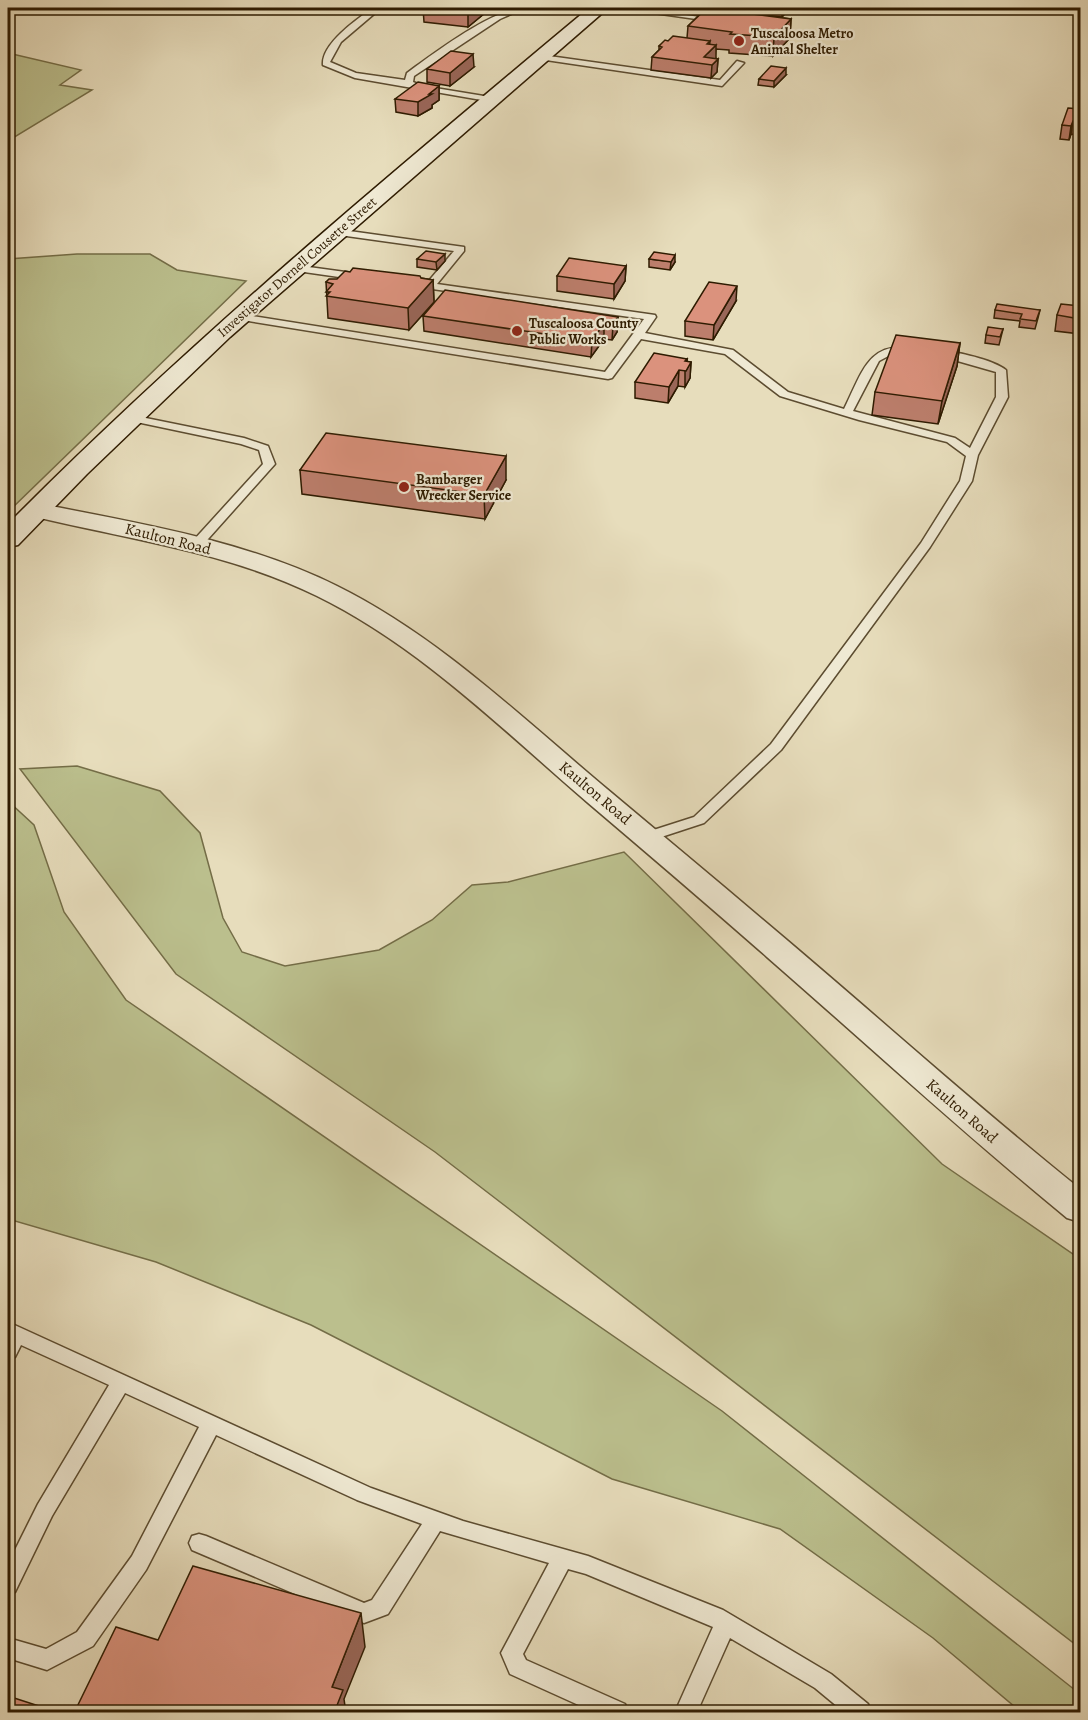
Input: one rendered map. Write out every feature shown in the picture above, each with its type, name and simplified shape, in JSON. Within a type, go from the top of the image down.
[{"type":"main road","name":"Investigator Dornell Cousette Street","points":[[8,540],[131,418],[294,268],[599,8]]},
{"type":"street","name":"Kaulton Road","points":[[36,510],[196,545],[295,578],[363,610],[423,650],[646,837],[989,1135],[1080,1208]]},
{"type":"lane","points":[[376,8],[357,23],[326,55],[326,63],[334,69],[353,74],[409,82],[421,88],[490,100]]},
{"type":"lane","points":[[409,82],[410,75],[428,60],[477,31],[501,13],[521,8]]},
{"type":"lane","points":[[623,8],[726,21]]},
{"type":"lane","points":[[542,57],[722,83],[740,63]]},
{"type":"lane","points":[[335,232],[462,249],[430,286]]},
{"type":"lane","points":[[294,268],[366,278]]},
{"type":"lane","points":[[240,317],[608,376],[651,317],[410,284]]},
{"type":"lane","points":[[638,335],[729,352],[784,394],[951,440],[972,455]]},
{"type":"lane","points":[[646,837],[699,820],[776,747],[926,543],[966,481],[972,455],[1002,397],[1001,370],[958,356],[894,349],[875,359],[847,413]]},
{"type":"lane","points":[[131,418],[244,441],[264,448],[269,464],[196,545]]},
{"type":"lane","points":[[11,1339],[121,1383],[364,1494],[463,1530],[598,1569],[726,1623],[823,1681],[860,1713]]},
{"type":"lane","points":[[8,1585],[45,1510],[121,1383]]},
{"type":"lane","points":[[8,1648],[47,1660],[85,1639],[139,1563],[211,1424]]},
{"type":"lane","points":[[199,1543],[364,1612],[380,1606],[436,1520]]},
{"type":"lane","points":[[563,1558],[512,1653],[518,1667],[617,1713]]},
{"type":"lane","points":[[686,1713],[726,1623]]},
{"type":"green space","points":[[8,53],[81,70],[60,85],[92,90],[8,141]]},
{"type":"green space","points":[[77,254],[150,254],[177,270],[246,281],[8,512],[8,259]]},
{"type":"green space","points":[[77,766],[160,791],[200,833],[223,918],[242,952],[285,966],[379,950],[432,920],[472,885],[508,882],[624,852],[942,1164],[1080,1259],[1080,1648],[435,1152],[176,974],[20,769]]},
{"type":"green space","points":[[8,801],[34,825],[64,912],[126,1000],[722,1411],[1080,1694],[1080,1712],[1021,1712],[933,1638],[780,1529],[612,1479],[311,1325],[156,1262],[8,1219]]},
{"type":"building","points":[[707,8],[733,8],[729,11],[791,19],[774,37],[730,34],[732,32],[688,26]]},
{"type":"building","points":[[673,36],[710,41],[707,44],[716,45],[704,57],[718,59],[712,65],[652,57],[662,47],[659,46],[665,40],[668,41]]},
{"type":"building","points":[[451,51],[473,54],[450,73],[427,69]]},
{"type":"building","points":[[771,66],[786,68],[774,81],[759,79]]},
{"type":"building","points":[[418,82],[439,86],[429,94],[432,94],[418,102],[395,99]]},
{"type":"building","points":[[1068,108],[1080,109],[1080,121],[1073,121],[1071,126],[1062,125]]},
{"type":"building","points":[[426,251],[445,254],[436,262],[417,259]]},
{"type":"building","points":[[654,252],[675,255],[671,262],[649,259]]},
{"type":"building","points":[[569,258],[626,266],[614,284],[557,276]]},
{"type":"building","points":[[353,268],[420,276],[433,280],[408,308],[326,296],[330,292],[326,292],[333,284],[326,282],[329,279],[337,279],[345,271],[350,272]]},
{"type":"building","points":[[709,282],[737,286],[714,325],[685,321]]},
{"type":"building","points":[[445,290],[618,317],[613,325],[604,323],[592,341],[423,316]]},
{"type":"building","points":[[997,304],[1040,310],[1036,321],[1020,319],[1022,314],[995,310]]},
{"type":"building","points":[[1061,304],[1080,306],[1080,319],[1057,315]]},
{"type":"building","points":[[988,327],[1003,329],[1000,337],[986,335]]},
{"type":"building","points":[[896,335],[960,343],[942,401],[875,392]]},
{"type":"building","points":[[654,353],[687,359],[685,361],[691,362],[686,371],[679,370],[669,387],[635,382]]},
{"type":"building","points":[[326,433],[506,456],[484,495],[300,470]]},
{"type":"building","points":[[193,1566],[361,1613],[332,1687],[343,1690],[334,1713],[74,1713],[116,1627],[158,1640]]},
{"type":"building","points":[[8,1696],[45,1708],[43,1713],[8,1713]]},
{"type":"place","name":"Tuscaloosa Metro Animal Shelter","points":[[739,41]]},
{"type":"place","name":"Tuscaloosa County Public Works","points":[[517,331]]},
{"type":"place","name":"Bambarger Wrecker Service","points":[[404,487]]}]
